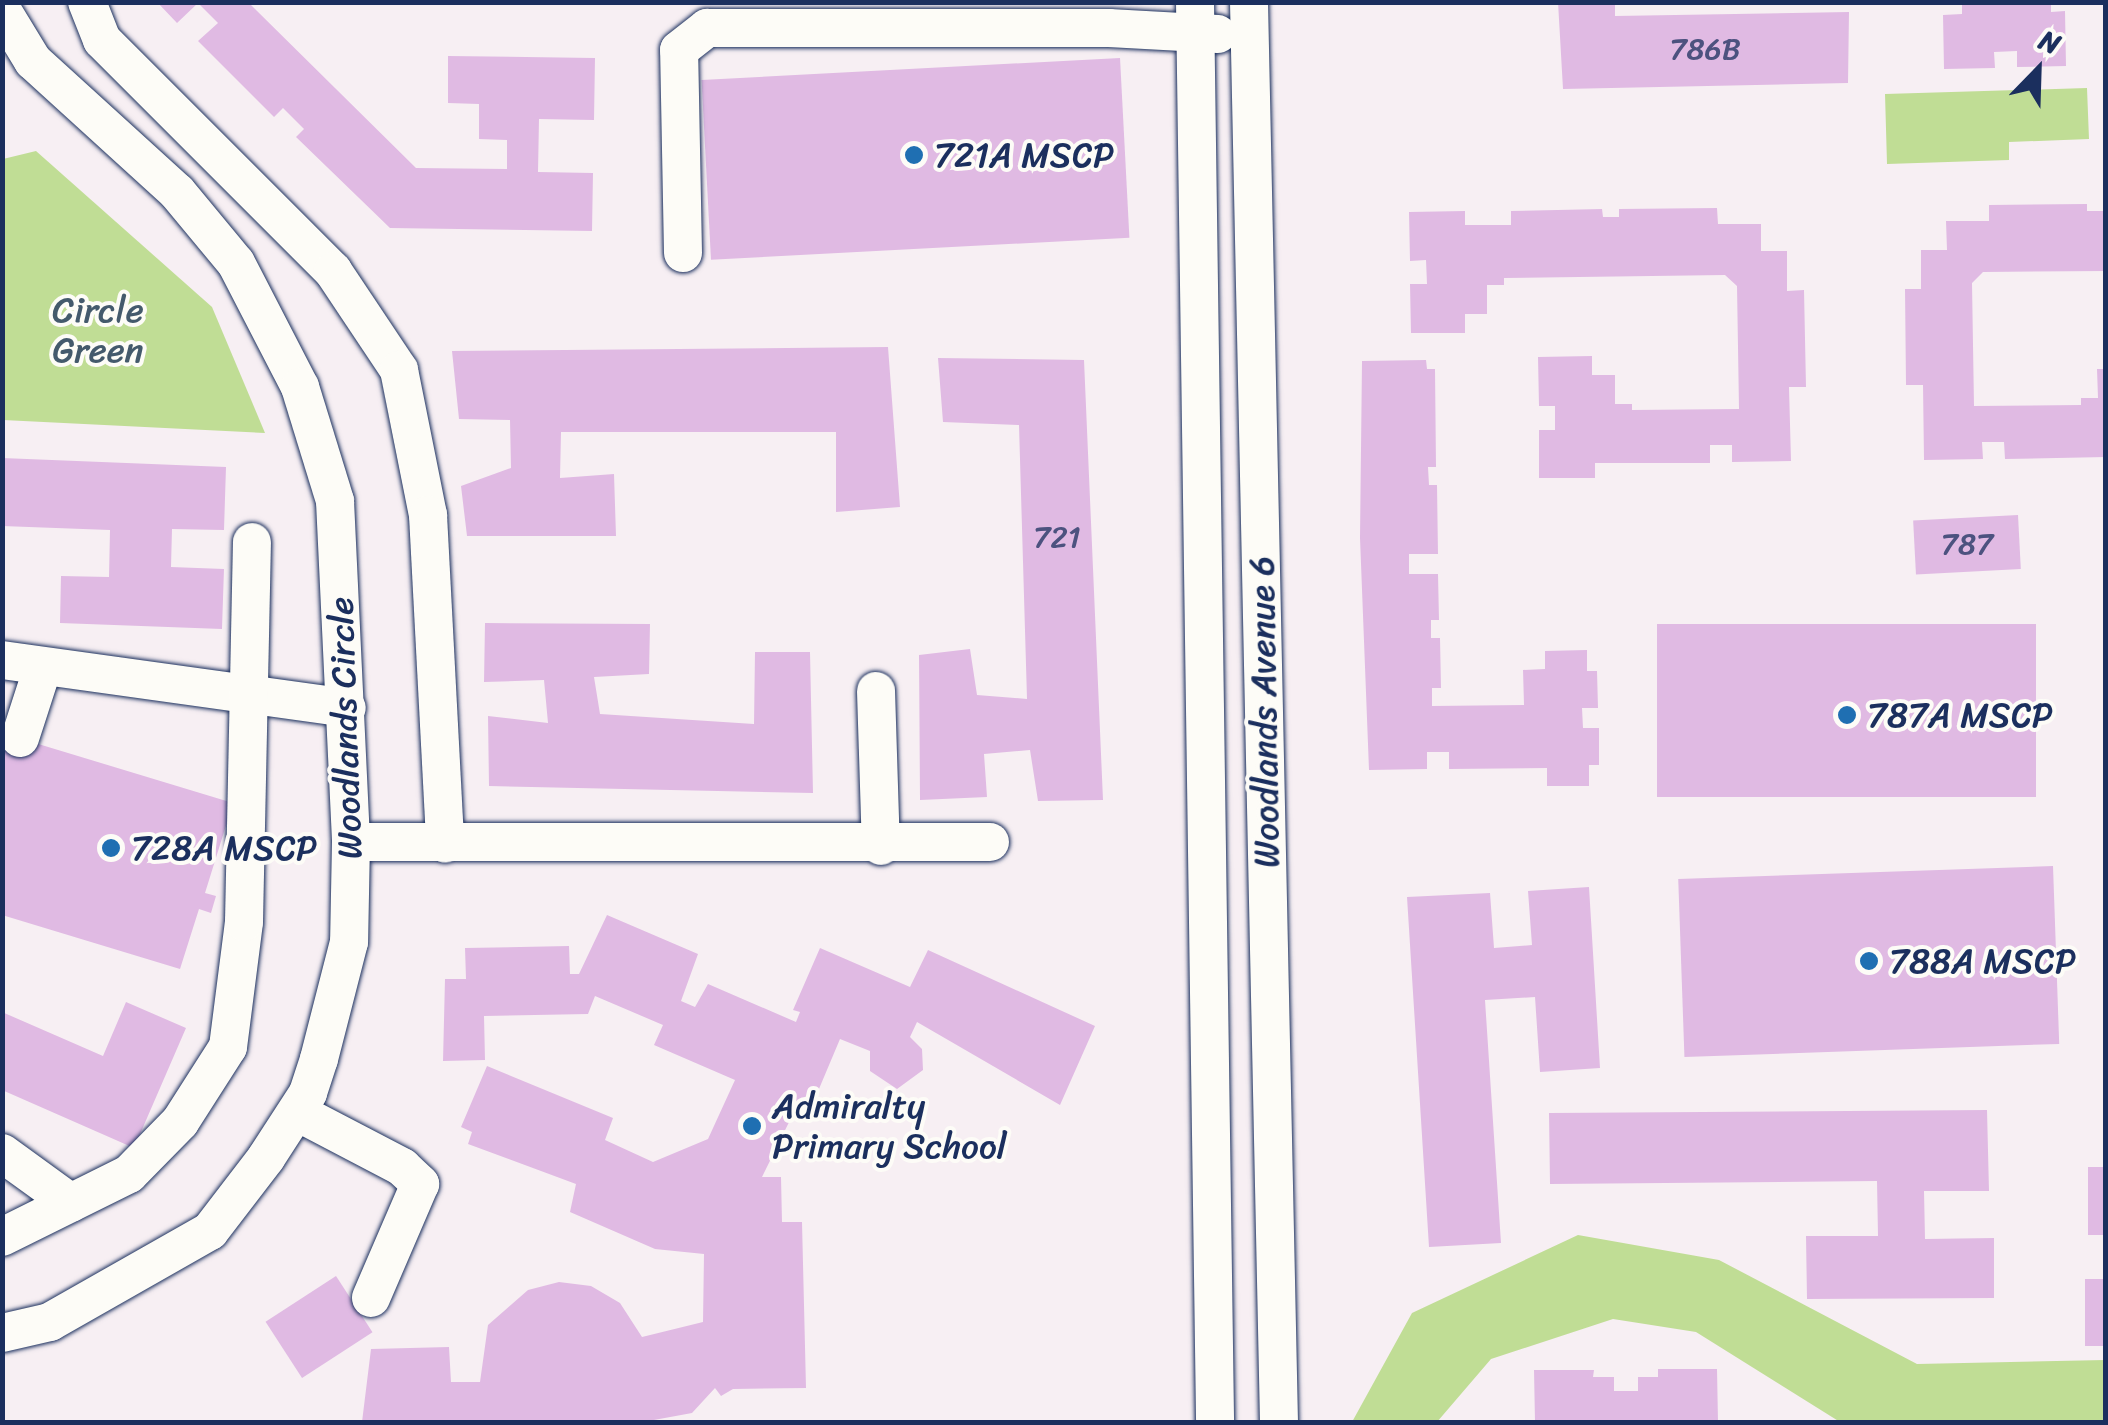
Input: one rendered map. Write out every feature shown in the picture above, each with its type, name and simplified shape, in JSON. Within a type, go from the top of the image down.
[{"type":"street","points":[[87,2],[102,40],[333,271],[398,370],[428,514],[445,844]]},
{"type":"street","name":"Woodlands Circle","points":[[2,1333],[50,1322],[210,1231],[297,1112],[314,1076],[349,942],[351,842],[335,501],[300,387],[236,263],[177,192],[18,58],[8,12]]},
{"type":"street","points":[[683,253],[679,50],[691,36],[707,28],[1109,15],[1250,18]]},
{"type":"street","name":"Woodlands Avenue 6","points":[[1250,18],[1278,1422]]},
{"type":"street","name":"Woodlands Avenue 6","points":[[1196,19],[1215,1422]]},
{"type":"street","points":[[2,1237],[140,1164],[180,1122],[228,1047],[244,922],[252,542]]},
{"type":"street","points":[[2,660],[251,698],[347,708]]},
{"type":"street","points":[[20,738],[43,666]]},
{"type":"street","points":[[876,690],[881,846]]},
{"type":"street","points":[[351,842],[881,846],[990,842]]},
{"type":"street","points":[[297,1112],[402,1167],[420,1184],[371,1298]]},
{"type":"street","points":[[2,1153],[71,1203]]},
{"type":"green space","points":[[2087,88],[2089,139],[2009,142],[2009,160],[1887,164],[1885,94]]},
{"type":"green space","name":"Circle Green","points":[[36,151],[212,307],[265,433],[3,420],[3,159]]},
{"type":"green space","points":[[1578,1235],[1719,1260],[1917,1364],[2105,1360],[2105,1422],[1840,1422],[1696,1332],[1613,1319],[1491,1359],[1437,1422],[1352,1422],[1412,1313]]},
{"type":"building","points":[[157,2],[248,2],[416,168],[507,169],[507,140],[479,139],[479,104],[448,103],[448,56],[595,58],[594,120],[539,119],[538,172],[593,173],[592,231],[390,228],[296,137],[304,129],[283,108],[274,117],[198,41],[218,23],[198,3],[177,23]]},
{"type":"building","points":[[1558,2],[1615,2],[1615,16],[1849,12],[1848,83],[1563,89]]},
{"type":"building","points":[[1962,2],[2051,2],[2051,12],[2065,11],[2066,66],[2017,67],[2017,51],[1994,52],[1995,68],[1944,69],[1943,15],[1962,14]]},
{"type":"building","name":"721A MSCP","points":[[1120,58],[1129,238],[711,260],[702,80]]},
{"type":"building","points":[[2087,204],[2087,211],[2106,211],[2106,271],[1983,272],[1972,283],[1974,406],[2081,405],[2081,398],[2098,398],[2097,369],[2106,369],[2106,457],[2005,459],[2004,442],[1982,442],[1983,459],[1924,460],[1923,385],[1906,385],[1905,289],[1921,289],[1921,250],[1947,250],[1946,221],[1989,221],[1989,205]]},
{"type":"building","points":[[1717,208],[1718,224],[1761,224],[1761,251],[1787,251],[1787,291],[1804,290],[1806,387],[1789,387],[1791,461],[1732,462],[1732,445],[1710,445],[1710,463],[1595,463],[1595,478],[1539,478],[1539,430],[1555,430],[1555,406],[1539,406],[1538,357],[1592,356],[1592,375],[1615,375],[1615,404],[1632,404],[1632,410],[1739,409],[1737,286],[1725,275],[1504,278],[1504,285],[1487,285],[1487,314],[1465,314],[1465,333],[1411,333],[1410,284],[1427,284],[1426,260],[1410,261],[1409,212],[1465,211],[1465,225],[1511,225],[1511,211],[1602,209],[1603,217],[1619,217],[1619,209]]},
{"type":"building","points":[[888,347],[900,507],[836,512],[836,432],[561,432],[560,478],[614,474],[616,536],[467,536],[461,486],[511,468],[510,420],[459,419],[452,351]]},
{"type":"building","points":[[938,358],[1084,360],[1103,800],[1038,801],[1030,750],[984,754],[987,797],[920,800],[919,655],[970,649],[977,695],[1027,699],[1019,425],[943,422]]},
{"type":"building","points":[[1426,360],[1427,369],[1435,369],[1436,467],[1428,467],[1429,485],[1437,485],[1438,554],[1409,554],[1409,574],[1438,574],[1439,620],[1431,620],[1431,638],[1440,638],[1441,688],[1432,688],[1432,706],[1524,705],[1523,670],[1545,669],[1545,651],[1587,650],[1587,671],[1597,671],[1598,708],[1582,708],[1583,728],[1599,728],[1599,765],[1589,765],[1589,786],[1547,786],[1547,768],[1449,769],[1449,752],[1427,752],[1427,769],[1369,770],[1360,538],[1362,361]]},
{"type":"building","points":[[2,458],[226,467],[224,530],[172,529],[171,567],[224,569],[222,629],[60,623],[61,576],[109,577],[110,530],[2,526]]},
{"type":"building","points":[[2018,515],[2021,569],[1916,574],[1913,520]]},
{"type":"building","points":[[485,623],[650,624],[649,674],[594,677],[600,714],[754,724],[755,652],[810,652],[813,793],[489,786],[488,716],[548,723],[544,680],[484,682]]},
{"type":"building","name":"787A MSCP","points":[[1657,624],[2036,624],[2036,797],[1657,797]]},
{"type":"building","name":"728A MSCP","points":[[2,733],[233,803],[205,893],[216,896],[211,913],[199,909],[180,969],[2,915]]},
{"type":"building","name":"788A MSCP","points":[[2053,866],[2059,1044],[1684,1057],[1678,879]]},
{"type":"building","points":[[1589,887],[1600,1068],[1540,1072],[1535,997],[1485,1000],[1501,1243],[1429,1247],[1407,897],[1490,893],[1494,948],[1532,945],[1528,891]]},
{"type":"building","points":[[607,915],[698,954],[681,1001],[695,1007],[708,984],[796,1022],[800,1012],[793,1010],[820,948],[910,987],[928,950],[1095,1026],[1060,1105],[917,1022],[910,1037],[922,1049],[923,1070],[897,1089],[870,1071],[870,1051],[840,1039],[808,1115],[795,1110],[762,1177],[781,1177],[782,1222],[802,1222],[806,1388],[733,1389],[721,1396],[715,1388],[692,1413],[643,1422],[362,1422],[371,1349],[449,1347],[451,1382],[480,1382],[488,1325],[528,1290],[559,1282],[591,1286],[620,1303],[642,1337],[703,1322],[704,1254],[655,1249],[570,1212],[576,1184],[468,1144],[472,1132],[461,1127],[487,1066],[613,1118],[605,1140],[653,1162],[708,1139],[735,1080],[654,1045],[663,1025],[595,996],[588,1014],[484,1016],[485,1060],[443,1061],[445,979],[466,979],[465,948],[569,946],[570,974],[579,974]]},
{"type":"building","points":[[126,1002],[186,1028],[134,1148],[2,1090],[2,1012],[103,1056]]},
{"type":"building","points":[[1987,1110],[1989,1191],[1924,1191],[1925,1239],[1994,1238],[1994,1298],[1807,1299],[1806,1236],[1878,1236],[1877,1181],[1550,1184],[1549,1113]]},
{"type":"building","points":[[2088,1167],[2106,1167],[2106,1235],[2088,1235]]},
{"type":"building","points":[[336,1276],[372,1332],[302,1378],[266,1322]]},
{"type":"building","points":[[2085,1279],[2106,1279],[2106,1346],[2085,1346]]},
{"type":"building","points":[[1658,1369],[1717,1369],[1718,1422],[1535,1422],[1534,1370],[1594,1370],[1593,1377],[1614,1377],[1614,1391],[1638,1391],[1638,1377],[1658,1377]]},
{"type":"place","name":"721A MSCP","points":[[914,155]]},
{"type":"place","name":"787A MSCP","points":[[1847,715]]},
{"type":"place","name":"728A MSCP","points":[[111,848]]},
{"type":"place","name":"788A MSCP","points":[[1869,961]]},
{"type":"place","name":"Admiralty Primary School","points":[[752,1126]]}]
